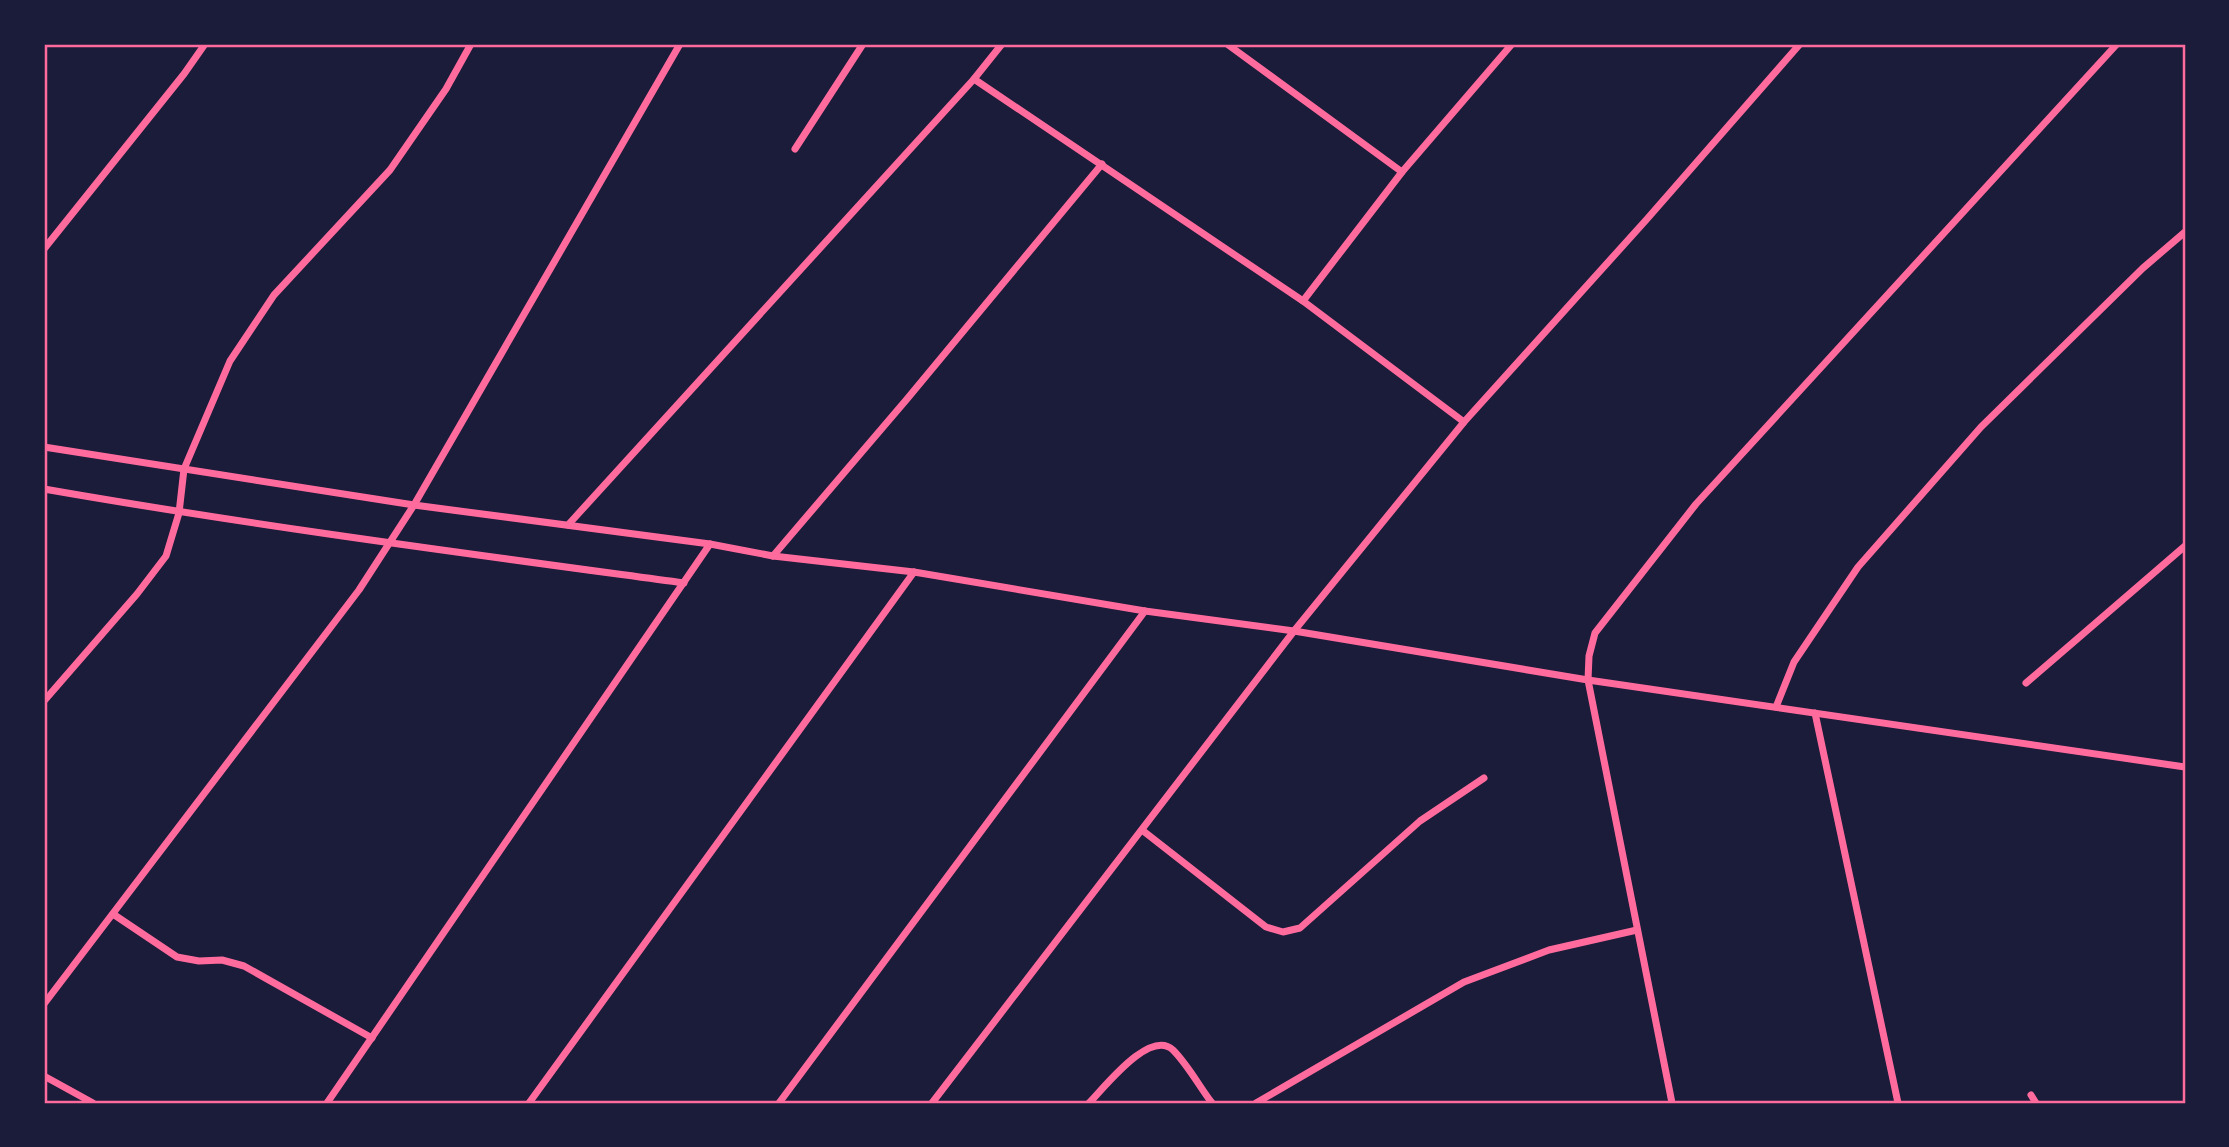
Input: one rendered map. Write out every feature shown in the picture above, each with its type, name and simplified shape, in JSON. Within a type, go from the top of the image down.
[{"type":"street","points":[[44,249],[205,44]]},
{"type":"street","points":[[44,701],[137,594],[166,556],[179,513],[184,469],[230,360],[274,295],[390,170],[446,89],[471,44]]},
{"type":"street","points":[[44,1004],[278,700],[359,590],[414,505],[680,44]]},
{"type":"street","points":[[795,149],[863,44]]},
{"type":"street","points":[[568,525],[974,79],[1002,44]]},
{"type":"street","points":[[1227,44],[1402,172]]},
{"type":"street","points":[[1303,301],[1402,172],[1512,44]]},
{"type":"street","points":[[932,1103],[1294,631],[1464,422],[1800,44]]},
{"type":"street","points":[[1672,1103],[1588,680],[1589,656],[1595,633],[1696,504],[2118,44]]},
{"type":"street","points":[[974,79],[1303,301],[1464,422]]},
{"type":"street","points":[[772,556],[907,399],[1102,164]]},
{"type":"street","points":[[1776,707],[1794,662],[1858,567],[1981,428],[2143,268],[2185,232]]},
{"type":"street","points":[[44,447],[414,505],[710,544],[772,556],[914,572],[1588,680],[2185,767]]},
{"type":"street","points":[[44,489],[179,513],[684,583]]},
{"type":"street","points":[[327,1103],[710,544]]},
{"type":"street","points":[[2026,683],[2185,545]]},
{"type":"street","points":[[529,1103],[914,572]]},
{"type":"street","points":[[779,1103],[1145,611]]},
{"type":"street","points":[[1815,713],[1898,1103]]},
{"type":"street","points":[[1142,830],[1266,928],[1283,932],[1300,928],[1420,821],[1485,778]]},
{"type":"street","points":[[113,914],[177,957],[199,961],[222,960],[244,966],[372,1038]]},
{"type":"street","points":[[1256,1103],[1464,982],[1549,950],[1637,930]]},
{"type":"street","points":[[1089,1103],[1142,1050],[1158,1044],[1171,1048],[1212,1103]]},
{"type":"street","points":[[44,1076],[93,1103]]},
{"type":"street","points":[[2031,1095],[2036,1103]]}]
